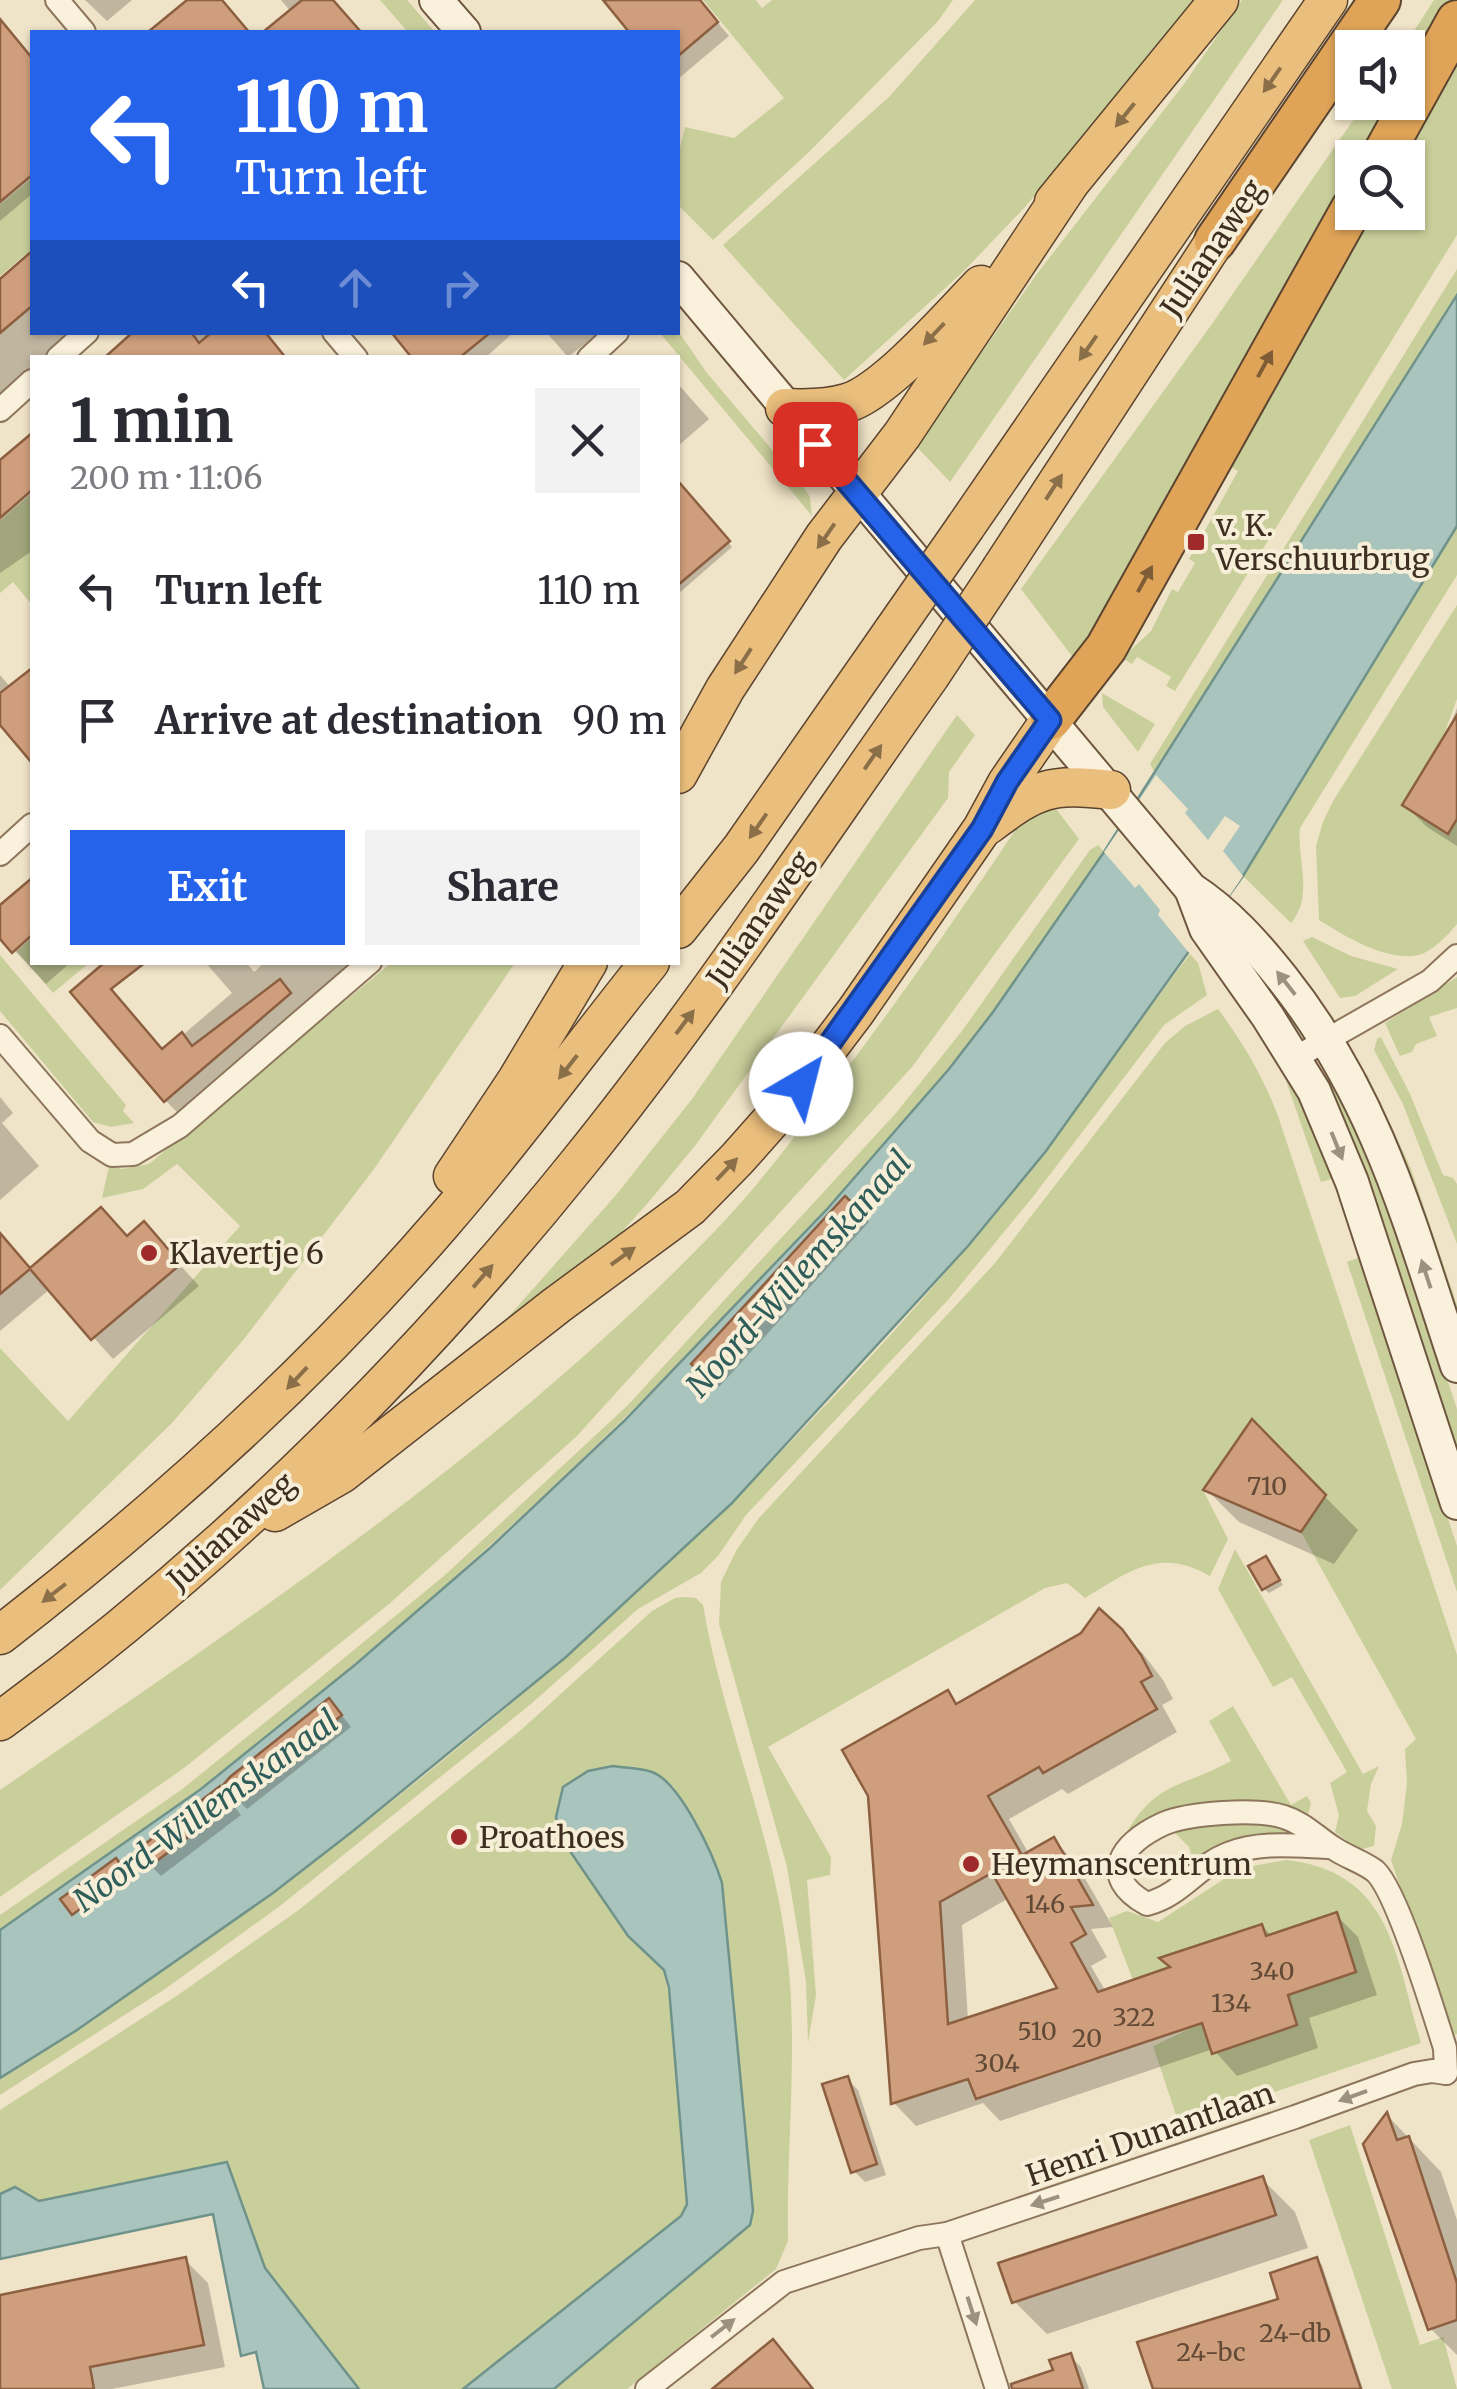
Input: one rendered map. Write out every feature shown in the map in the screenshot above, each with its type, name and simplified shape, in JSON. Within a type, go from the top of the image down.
[{"type":"highway","points":[[786,408],[816,409],[847,404],[865,396],[932,336],[1069,184],[1219,0]]},
{"type":"highway","name":"Julianaweg","points":[[680,926],[742,850],[1328,0]]},
{"type":"highway","name":"Julianaweg","points":[[0,1721],[142,1610],[220,1543],[418,1350],[581,1160],[698,1005],[930,676],[1214,242],[1380,0]]},
{"type":"highway","points":[[1391,140],[1457,21]]},
{"type":"highway","points":[[680,770],[735,672],[824,537],[902,435],[1069,184]]},
{"type":"highway","points":[[220,1543],[341,1474],[556,1305],[690,1207],[763,1130],[819,1062],[982,829],[1007,782],[1106,648],[1340,230]]},
{"type":"highway","points":[[982,829],[1023,798],[1046,789],[1076,786],[1120,802]]},
{"type":"highway","points":[[364,1307],[518,1080],[586,965]]},
{"type":"highway","points":[[0,1635],[173,1496],[269,1407],[442,1224],[648,965]]},
{"type":"main road","points":[[436,0],[462,30]]},
{"type":"main road","points":[[680,282],[1120,802],[1213,919],[1314,1090],[1352,1182],[1457,1503]]},
{"type":"main road","points":[[1213,919],[1268,960],[1327,1041],[1366,1110],[1387,1157],[1457,1366]]},
{"type":"street","points":[[56,0],[82,30]]},
{"type":"street","points":[[61,355],[84,335]]},
{"type":"street","points":[[337,335],[353,355]]},
{"type":"street","points":[[591,355],[615,335]]},
{"type":"street","points":[[0,410],[30,382]]},
{"type":"street","points":[[0,854],[30,828]]},
{"type":"street","points":[[1295,1058],[1430,980],[1457,956]]},
{"type":"street","points":[[0,1036],[90,1141],[112,1155],[134,1154],[180,1126],[367,965]]},
{"type":"street","name":"Henri Dunantlaan","points":[[1331,1847],[1266,1845],[1226,1854],[1168,1898],[1146,1904],[1130,1894],[1120,1881],[1119,1863],[1128,1846],[1165,1823],[1232,1812],[1282,1816],[1308,1828],[1331,1847],[1376,1872],[1392,1896],[1445,2048],[1451,2079]]},
{"type":"street","name":"Henri Dunantlaan","points":[[647,2389],[784,2282],[919,2238],[947,2234],[1295,2118],[1414,2074],[1432,2071],[1451,2079]]},
{"type":"street","points":[[947,2234],[997,2389]]},
{"type":"green space","points":[[380,0],[407,0],[433,30],[406,30]]},
{"type":"green space","points":[[703,0],[756,0],[762,8],[772,0],[953,0],[938,21],[809,152],[713,240],[680,207],[680,147],[685,127],[734,138],[784,98]]},
{"type":"green space","points":[[975,0],[1201,0],[1025,207],[964,271],[844,380],[723,245],[889,97]]},
{"type":"green space","points":[[1242,0],[1283,0],[950,482],[916,446],[1036,275],[1184,84]]},
{"type":"green space","points":[[1434,0],[1456,0],[1425,56],[1425,30],[1415,30]]},
{"type":"green space","points":[[1457,47],[1457,235],[1175,691],[1166,686],[1171,677],[1137,657],[1132,664],[1122,658],[1151,631],[1172,589],[1178,592],[1195,563],[1189,559],[1238,471],[1231,467],[1258,397],[1351,230],[1425,230],[1425,140],[1403,140],[1415,120],[1425,120],[1425,102]]},
{"type":"green space","points":[[1353,120],[1389,120],[1378,140],[1339,140]]},
{"type":"green space","points":[[1335,146],[1335,216],[1078,664],[1021,589]]},
{"type":"green space","points":[[30,180],[30,251],[0,276],[0,205]]},
{"type":"green space","points":[[1457,269],[1457,295],[1156,775],[1150,764]]},
{"type":"green space","points":[[680,334],[707,373],[801,484],[810,497],[812,516],[680,355],[662,335]]},
{"type":"green space","points":[[30,495],[30,603],[13,582],[0,593],[0,521]]},
{"type":"green space","points":[[1457,526],[1457,575],[1300,828],[1302,901],[1291,923],[1243,876]]},
{"type":"green space","points":[[1457,605],[1457,699],[1442,740],[1402,805],[1447,833],[1457,819],[1457,924],[1424,953],[1393,955],[1366,946],[1319,920],[1316,846],[1333,801]]},
{"type":"green space","points":[[1102,693],[1155,724],[1138,752],[1103,707]]},
{"type":"green space","points":[[957,715],[975,735],[949,772],[948,798],[694,1147],[589,1268],[487,1341],[616,1195],[692,1099]]},
{"type":"green space","points":[[1054,806],[1079,839],[912,1067],[576,1437],[389,1604],[184,1768],[0,1897],[0,1790],[370,1529],[548,1388],[632,1312],[728,1217],[783,1151],[899,998],[1020,823],[1033,812]]},
{"type":"green space","points":[[1098,845],[1104,852],[950,1068],[814,1222],[628,1414],[363,1657],[157,1821],[0,1930],[0,1915],[181,1790],[445,1575],[628,1405],[896,1113],[962,1031],[1090,850]]},
{"type":"green space","points":[[1312,937],[1351,956],[1398,969],[1355,996],[1340,998],[1303,941]]},
{"type":"green space","points":[[30,940],[30,965],[87,965],[53,993],[17,951]]},
{"type":"green space","points":[[1190,954],[1198,963],[1207,995],[1164,1025],[1032,1198],[948,1300],[746,1515],[718,1556],[701,1573],[638,1609],[531,1704],[280,1906],[165,1989],[0,2095],[0,2078],[265,1898],[393,1801],[637,1592],[864,1364],[970,1244],[1055,1137]]},
{"type":"green space","points":[[0,955],[126,1105],[123,1111],[134,1123],[111,1127],[93,1122],[0,1011]]},
{"type":"green space","points":[[389,965],[514,965],[374,1169],[244,1339],[172,1423],[0,1590],[0,1348],[68,1421],[240,1226],[177,1164],[143,1189],[102,1198],[109,1166],[122,1169],[149,1164]]},
{"type":"green space","points":[[1457,977],[1457,1008],[1429,1017],[1437,1036],[1400,1056],[1385,1023]]},
{"type":"green space","points":[[1218,1009],[1253,1062],[1279,1119],[1457,1655],[1457,2034],[1451,2036],[1391,1860],[1402,1824],[1407,1783],[1405,1749],[1416,1739],[1301,1532],[1326,1495],[1252,1419],[1203,1490],[1228,1539],[1210,1576],[1175,1563],[1160,1563],[1131,1572],[1085,1598],[1067,1583],[1045,1588],[768,1747],[831,1857],[830,1875],[807,1880],[816,1995],[808,2043],[806,1982],[787,1867],[719,1624],[721,1582],[758,1519],[995,1263],[1165,1043],[1185,1026]]},
{"type":"green space","points":[[1381,1037],[1410,1094],[1443,1175],[1457,1184],[1457,1244],[1403,1104],[1374,1050]]},
{"type":"green space","points":[[1285,1069],[1289,1070],[1335,1178],[1321,1182]]},
{"type":"green space","points":[[1367,1074],[1411,1169],[1457,1305],[1457,1325],[1362,1077]]},
{"type":"green space","points":[[1330,1075],[1361,1132],[1457,1409],[1457,1464],[1322,1078]]},
{"type":"green space","points":[[1361,1257],[1457,1546],[1457,1592],[1347,1262]]},
{"type":"green space","points":[[1235,1549],[1363,1774],[1379,1766],[1371,1784],[1367,1811],[1376,1826],[1374,1846],[1358,1850],[1335,1832],[1339,1815],[1330,1783],[1347,1772],[1292,1677],[1273,1687],[1218,1589]]},
{"type":"green space","points":[[684,1597],[696,1598],[703,1605],[768,1853],[785,1937],[792,2013],[788,2241],[776,2269],[627,2389],[554,2389],[739,2235],[753,2211],[722,1883],[717,1865],[673,1786],[561,1838],[628,1936],[664,1970],[674,2025],[687,2204],[681,2216],[463,2389],[359,2389],[265,2268],[227,2163],[39,2202],[16,2187],[0,2194],[0,2110],[178,1995],[300,1909],[521,1730],[652,1611]]},
{"type":"green space","points":[[1233,1706],[1291,1805],[1307,1796],[1311,1803],[1309,1812],[1304,1817],[1280,1810],[1123,1839],[1158,1796],[1231,1761],[1209,1721]]},
{"type":"green space","points":[[1239,1821],[1278,1826],[1310,1837],[1195,1866],[1189,1847],[1173,1831]]},
{"type":"green space","points":[[1286,1860],[1321,1868],[1348,1881],[1369,1900],[1395,1951],[1421,2043],[1179,2124],[1153,2046],[1202,2023],[1213,2054],[1297,2026],[1288,1995],[1356,1972],[1337,1913],[1266,1936],[1262,1924],[1180,1951],[1184,1963],[1133,1980],[1109,1918],[1127,1911],[1158,1922],[1241,1868]]},
{"type":"green space","points":[[1350,2125],[1420,2345],[1443,2337],[1457,2389],[1392,2389],[1309,2140]]},
{"type":"water","name":"Noord-Willemskanaal","points":[[1457,295],[1457,526],[1243,876],[1046,1151],[968,1246],[731,1504],[566,1657],[273,1893],[77,2030],[0,2078],[0,1930],[201,1789],[356,1664],[491,1547],[624,1421],[828,1208],[949,1069],[1104,852]]},
{"type":"water","points":[[613,1766],[652,1772],[663,1778],[684,1804],[722,1883],[753,2211],[750,2225],[554,2389],[463,2389],[681,2216],[687,2204],[669,1988],[664,1970],[628,1936],[561,1838],[556,1817],[563,1787],[588,1771]]},
{"type":"water","points":[[227,2162],[265,2268],[359,2389],[264,2389],[256,2352],[241,2356],[213,2214],[0,2259],[0,2194],[15,2187],[39,2201]]},
{"type":"pier","points":[[1156,775],[1188,809],[1185,813],[1208,840],[1225,816],[1240,826],[1223,851],[1243,876],[1190,954],[1139,884],[1135,888],[1104,852]]},
{"type":"building","points":[[187,0],[222,0],[247,30],[150,30]]},
{"type":"building","points":[[302,0],[333,0],[359,30],[265,30]]},
{"type":"building","points":[[603,0],[700,0],[718,22],[680,54],[680,30],[627,30]]},
{"type":"building","points":[[0,19],[30,56],[30,177],[0,202]]},
{"type":"building","points":[[30,253],[30,308],[0,333],[0,279]]},
{"type":"building","points":[[130,335],[193,335],[199,343],[208,335],[267,335],[284,355],[107,355]]},
{"type":"building","points":[[393,335],[487,335],[463,355],[410,355]]},
{"type":"building","points":[[30,435],[30,492],[0,518],[0,460]]},
{"type":"building","points":[[680,483],[730,541],[680,583]]},
{"type":"building","points":[[30,670],[30,761],[0,725],[0,693]]},
{"type":"building","points":[[1457,715],[1457,819],[1448,834],[1402,805]]},
{"type":"building","points":[[30,880],[30,937],[12,953],[0,939],[0,905]]},
{"type":"building","points":[[102,965],[142,965],[111,989],[162,1049],[182,1032],[192,1046],[280,979],[291,993],[164,1102],[70,992]]},
{"type":"building","points":[[845,1196],[860,1210],[707,1378],[691,1364]]},
{"type":"building","points":[[101,1207],[127,1236],[144,1221],[181,1264],[91,1340],[30,1269],[0,1294],[0,1233],[30,1268]]},
{"type":"building","points":[[1252,1419],[1326,1495],[1301,1532],[1203,1490]]},
{"type":"building","points":[[1266,1556],[1280,1580],[1262,1590],[1248,1566]]},
{"type":"building","name":"Heymanscentrum","points":[[1099,1608],[1122,1629],[1152,1676],[1141,1682],[1157,1709],[1043,1773],[1039,1767],[988,1796],[1022,1855],[1054,1837],[1093,1905],[1071,1907],[1086,1934],[1071,1943],[1098,1992],[1170,1967],[1159,1958],[1262,1924],[1266,1936],[1337,1912],[1356,1972],[1288,1995],[1297,2025],[1212,2054],[1202,2023],[976,2099],[968,2079],[891,2104],[868,1796],[842,1750],[948,1690],[956,1704],[1081,1633]],"holes":[[[992,1873],[1057,1988],[948,2024],[940,1902]]]},
{"type":"building","points":[[329,1698],[342,1715],[235,1800],[223,1785],[230,1777]]},
{"type":"building","points":[[220,1786],[232,1803],[149,1867],[136,1851]]},
{"type":"building","points":[[116,1858],[128,1874],[72,1915],[60,1899]]},
{"type":"building","points":[[848,2076],[877,2164],[851,2173],[822,2084]]},
{"type":"building","points":[[1387,2112],[1397,2140],[1409,2136],[1457,2283],[1457,2320],[1428,2330],[1363,2144]]},
{"type":"building","points":[[1263,2176],[1276,2215],[1012,2303],[998,2263]]},
{"type":"building","points":[[186,2257],[204,2345],[90,2367],[94,2389],[0,2389],[0,2295]]},
{"type":"building","points":[[1317,2257],[1361,2389],[1153,2389],[1137,2342],[1278,2299],[1270,2273]]},
{"type":"building","points":[[773,2339],[813,2389],[712,2389]]},
{"type":"building","points":[[1071,2353],[1083,2389],[1012,2389],[1011,2384],[1053,2370],[1049,2360]]},
{"type":"place","name":"v. K. Verschuurbrug","points":[[1196,542]]},
{"type":"place","name":"Klavertje 6","points":[[149,1253]]},
{"type":"place","name":"Proathoes","points":[[459,1837]]},
{"type":"place","name":"Heymanscentrum","points":[[971,1864]]},
{"type":"route","points":[[801,1084],[982,829],[1007,782],[1050,720],[815,444]]}]
